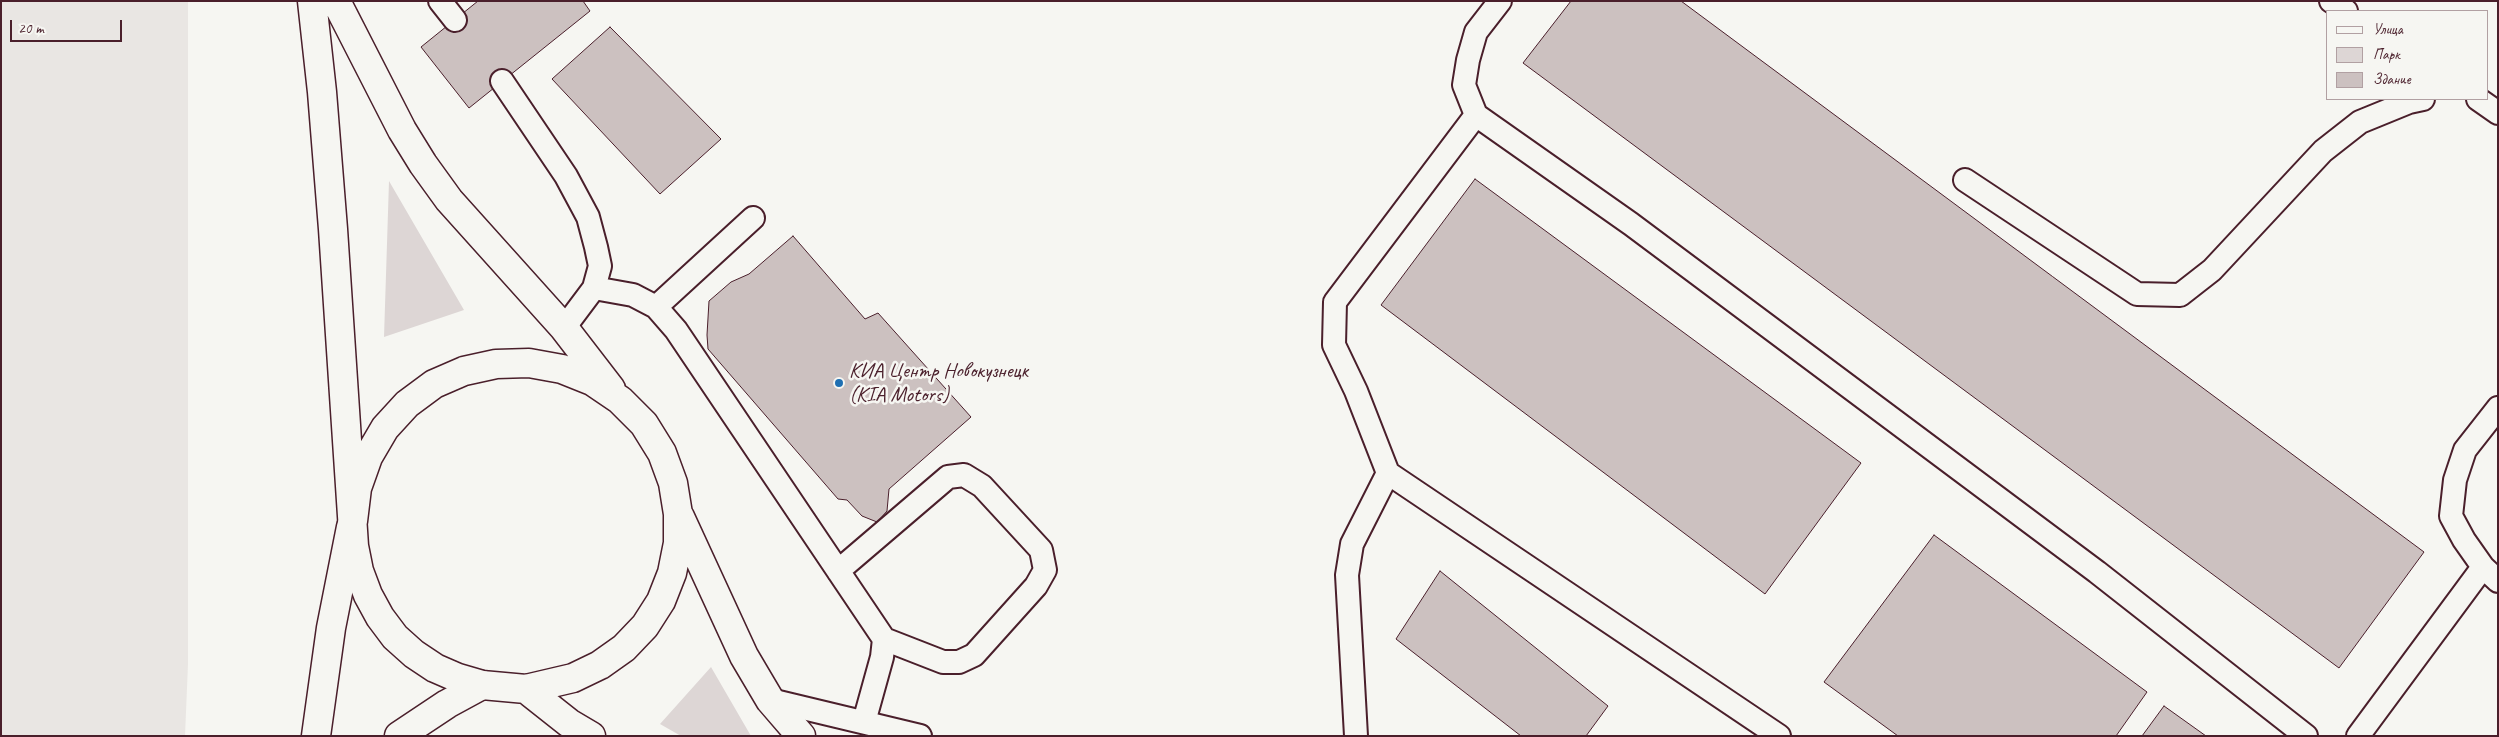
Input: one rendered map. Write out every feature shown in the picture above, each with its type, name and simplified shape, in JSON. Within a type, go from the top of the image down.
[{"type":"main road","points":[[312,1],[329,170],[347,466],[354,546],[359,571],[368,595],[380,617],[395,636],[414,654],[435,668],[458,678],[482,686],[526,689],[573,678],[600,665],[624,648],[645,626],[661,601],[672,573],[678,543],[678,514],[673,483],[662,454],[644,424],[620,400],[564,328],[449,200],[423,164],[402,130],[336,1]]},
{"type":"main road","points":[[316,736],[331,628],[353,521],[357,488],[368,457],[390,422],[407,404],[434,384],[464,371],[488,366],[529,363],[562,369],[585,378],[620,400]]},
{"type":"main road","points":[[678,514],[744,656],[770,700],[801,736]]},
{"type":"main road","points":[[399,736],[447,704],[482,686]]},
{"type":"main road","points":[[526,689],[569,723],[591,736]]},
{"type":"lane","points":[[440,1],[455,20]]},
{"type":"lane","points":[[1500,1],[1476,32],[1468,60],[1464,85],[1476,114],[1671,253],[2097,572],[2306,736]]},
{"type":"lane","points":[[2331,1],[2344,10]]},
{"type":"lane","points":[[502,81],[566,176],[588,217],[600,266],[594,288],[564,328]]},
{"type":"lane","points":[[1965,180],[2137,294],[2180,295],[2212,270],[2323,151],[2360,122],[2418,100]]},
{"type":"lane","points":[[2480,100],[2498,112]]},
{"type":"lane","points":[[1476,114],[1335,302],[1334,345],[1356,391],[1388,473],[1780,736]]},
{"type":"lane","points":[[656,308],[753,218]]},
{"type":"lane","points":[[594,288],[633,295],[656,308],[676,330],[884,640],[943,662],[959,662],[974,655],[1036,586],[1045,570],[1041,550],[982,486],[964,475],[948,477],[838,571]]},
{"type":"lane","points":[[2358,736],[2490,574],[2464,540],[2451,516],[2454,489],[2465,450],[2498,408]]},
{"type":"lane","points":[[1356,736],[1346,576],[1352,544],[1388,473]]},
{"type":"lane","points":[[864,722],[882,657],[884,640]]},
{"type":"lane","points":[[770,700],[920,736]]},
{"type":"shaded area","points":[[1,1],[188,1],[188,664],[185,736],[1,736]]},
{"type":"green space","points":[[389,181],[464,310],[384,337]]},
{"type":"green space","points":[[711,667],[751,736],[681,736],[660,724]]},
{"type":"building","points":[[478,1],[583,1],[590,11],[469,108],[421,47]]},
{"type":"building","points":[[1571,1],[1681,1],[2424,552],[2339,668],[1523,63]]},
{"type":"building","points":[[610,27],[721,139],[660,194],[552,79]]},
{"type":"building","points":[[1475,179],[1861,463],[1765,594],[1381,305]]},
{"type":"building","name":"КИА Центр Новокузнецк (KIA Motors)","points":[[793,236],[865,319],[878,313],[971,417],[889,489],[887,511],[877,522],[862,516],[847,500],[838,499],[708,349],[709,301],[731,282],[749,274]]},
{"type":"building","points":[[1934,535],[2147,692],[2116,736],[1898,736],[1824,682]]},
{"type":"building","points":[[1440,571],[1608,706],[1586,736],[1521,736],[1396,639]]},
{"type":"building","points":[[2164,706],[2206,736],[2142,736]]},
{"type":"place","name":"КИА Центр Новокузнецк (KIA Motors)","points":[[839,383]]}]
